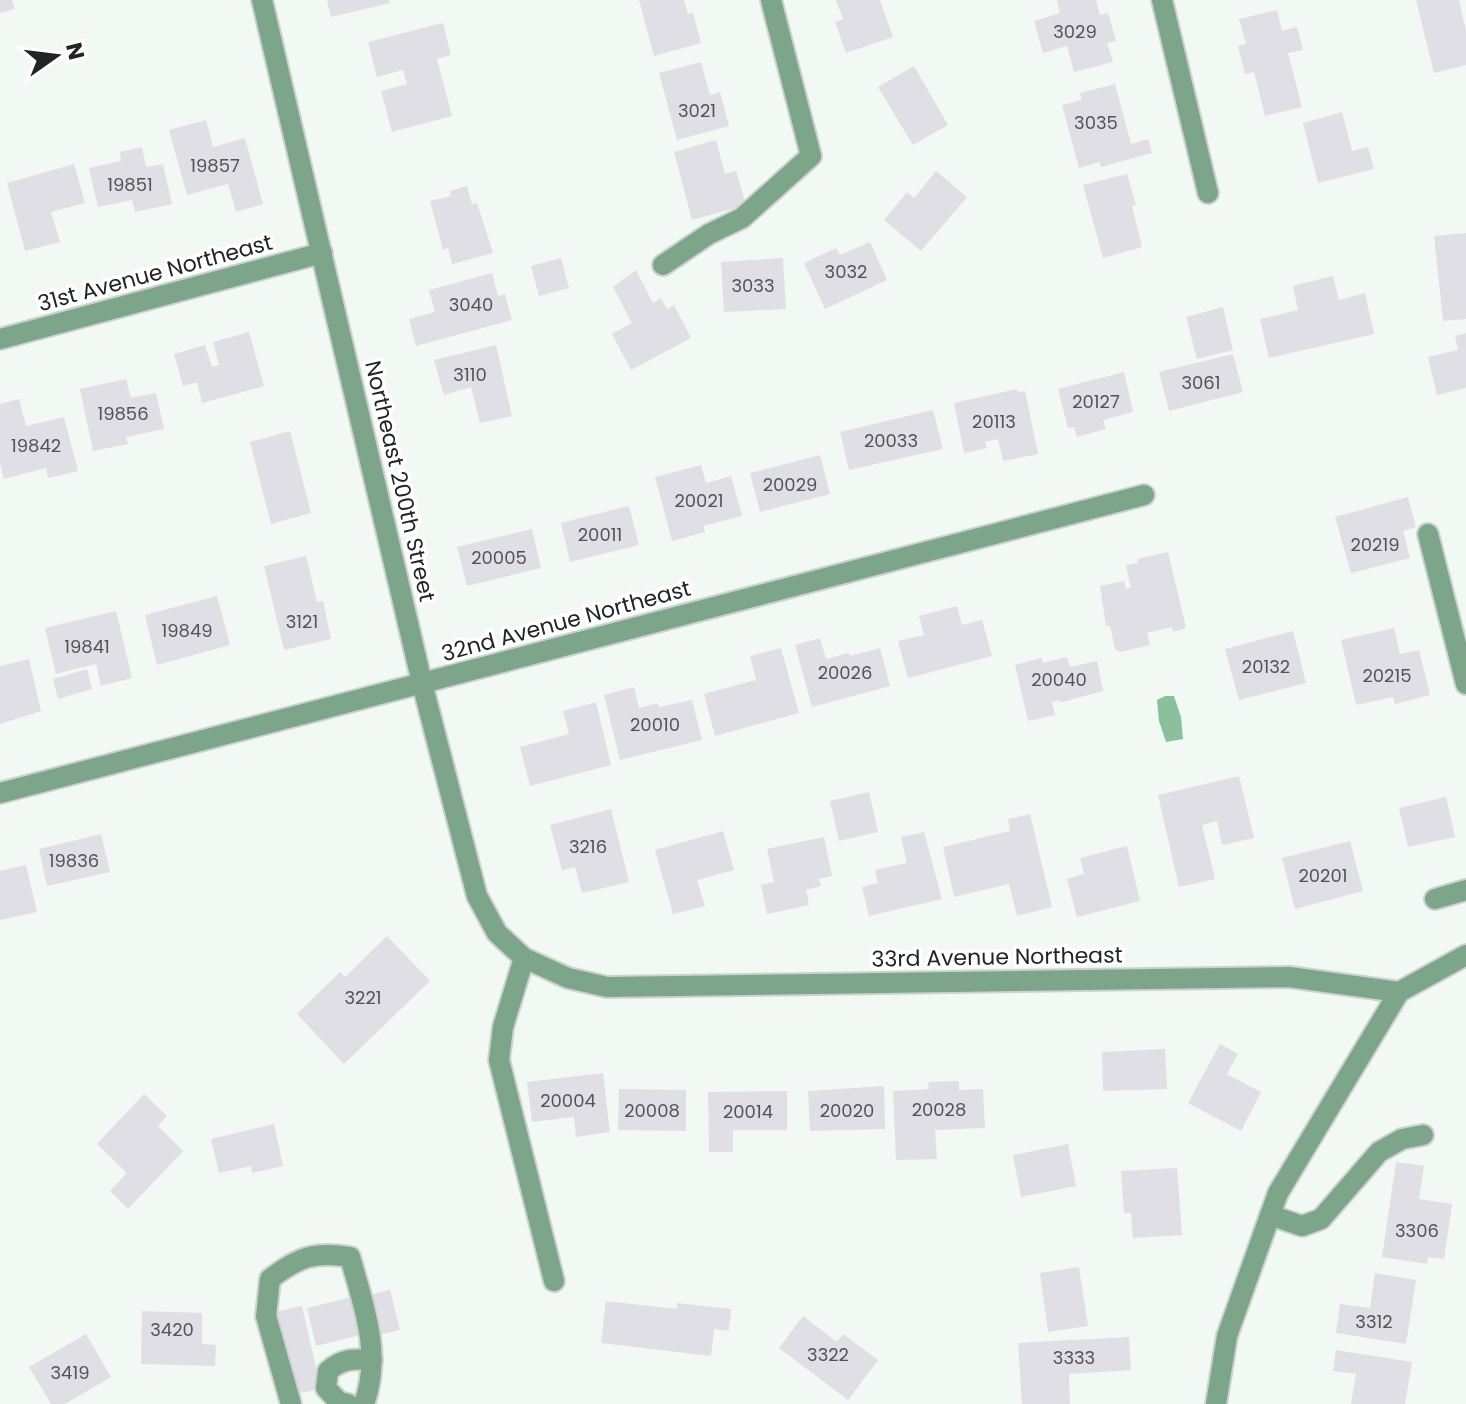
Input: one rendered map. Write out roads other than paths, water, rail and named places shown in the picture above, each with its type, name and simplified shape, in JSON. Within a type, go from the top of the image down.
[{"type":"street","name":"Northeast 200th Street","points":[[262,0],[422,683],[477,896],[497,933],[524,958]]},
{"type":"street","points":[[663,265],[709,234],[742,218],[811,156],[771,0]]},
{"type":"street","points":[[1162,0],[1208,193]]},
{"type":"street","name":"31st Avenue Northeast","points":[[0,339],[322,253]]},
{"type":"street","name":"32nd Avenue Northeast","points":[[0,793],[1144,495]]},
{"type":"street","points":[[1428,534],[1466,684]]},
{"type":"street","points":[[1435,899],[1466,890]]},
{"type":"street","points":[[1216,1404],[1227,1336],[1278,1193],[1399,992],[1466,955]]},
{"type":"street","points":[[524,958],[503,1027],[499,1060],[554,1281]]},
{"type":"street","name":"33rd Avenue Northeast","points":[[524,958],[568,978],[607,987],[1289,977],[1399,992]]},
{"type":"street","points":[[1270,1215],[1302,1226],[1321,1219],[1379,1152],[1402,1139],[1423,1135]]},
{"type":"street","points":[[291,1404],[266,1316],[270,1279],[292,1262],[328,1253],[350,1257],[373,1344],[372,1384],[364,1404]]},
{"type":"street","points":[[348,1404],[339,1402],[326,1388],[328,1371],[337,1363],[349,1359],[372,1360]]}]
